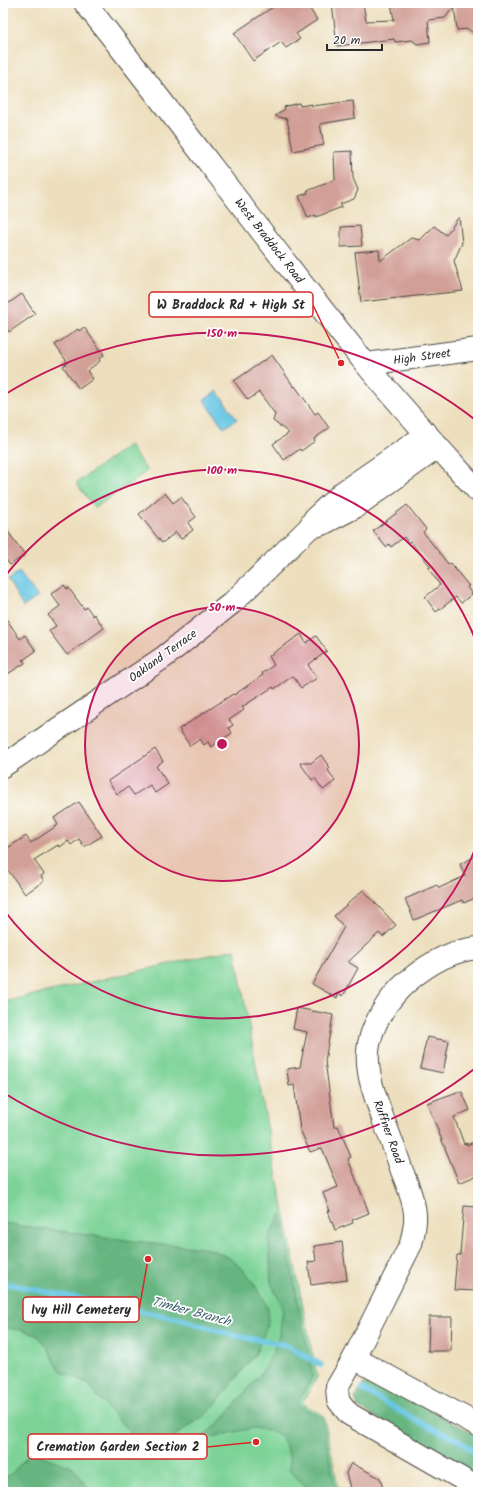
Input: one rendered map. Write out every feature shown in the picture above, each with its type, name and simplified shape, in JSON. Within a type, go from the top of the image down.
[{"type":"street","name":"West Braddock Road","points":[[85,3],[252,220],[366,364],[478,491]]},
{"type":"street","name":"High Street","points":[[366,364],[478,349]]},
{"type":"street","name":"Oakland Terrace","points":[[3,766],[164,657],[232,603],[309,528],[324,523],[355,507],[432,440]]},
{"type":"street","name":"Ruffner Road","points":[[478,948],[440,958],[420,971],[403,986],[384,1008],[370,1040],[368,1051],[369,1069],[373,1089],[408,1186],[415,1213],[415,1229],[411,1244],[354,1358],[337,1387],[339,1404],[349,1414],[478,1488]]},
{"type":"street","points":[[354,1358],[478,1425]]},
{"type":"green space","points":[[129,445],[147,471],[95,508],[76,483]]},
{"type":"green space","points":[[235,949],[270,1142],[317,1377],[302,1403],[324,1416],[339,1492],[3,1492],[3,1002]]},
{"type":"green space","points":[[281,1214],[313,1376],[297,1404],[322,1418],[336,1492],[311,1492],[290,1471],[289,1456],[285,1444],[281,1437],[275,1432],[253,1428],[199,1440],[222,1420],[261,1373],[272,1355],[279,1336],[283,1308],[271,1283],[269,1241],[272,1230]]},
{"type":"green space","points":[[3,1223],[134,1241],[203,1248],[213,1250],[232,1259],[246,1272],[264,1299],[269,1313],[267,1326],[256,1353],[214,1406],[204,1416],[167,1441],[152,1444],[138,1439],[132,1435],[87,1383],[61,1371],[47,1346],[38,1336],[22,1330],[3,1328]]},
{"type":"green space","points":[[366,1380],[378,1381],[478,1436],[478,1476],[358,1407],[355,1398]]},
{"type":"green space","points":[[31,1452],[73,1467],[91,1492],[3,1492],[3,1479],[12,1473]]},
{"type":"water","points":[[217,391],[237,419],[224,428],[204,400]]},
{"type":"water","points":[[19,572],[38,597],[23,607],[8,580]]},
{"type":"building","points":[[279,3],[306,3],[317,20],[296,34],[300,39],[286,48],[281,42],[253,61],[234,33]]},
{"type":"building","points":[[332,3],[363,3],[366,21],[394,20],[391,3],[478,3],[478,37],[468,29],[457,30],[454,6],[445,18],[428,20],[430,42],[417,44],[412,40],[395,42],[394,39],[337,46]]},
{"type":"building","points":[[353,101],[355,118],[320,124],[324,145],[293,151],[287,119],[275,116],[285,109],[284,107],[299,103],[300,106],[312,104],[312,106]]},
{"type":"building","points":[[352,151],[353,178],[358,190],[354,199],[340,204],[342,207],[316,217],[316,215],[308,218],[299,196],[308,193],[307,191],[335,180],[334,152]]},
{"type":"building","points":[[459,217],[462,243],[454,261],[463,291],[361,302],[355,252],[379,250],[380,261],[411,238],[420,240],[434,226],[446,235]]},
{"type":"building","points":[[360,226],[362,246],[341,247],[341,227]]},
{"type":"building","points":[[22,294],[35,314],[9,332],[3,324],[3,307]]},
{"type":"building","points":[[84,327],[104,355],[99,359],[100,361],[87,371],[93,379],[79,389],[63,366],[68,363],[55,345],[78,329],[79,331]]},
{"type":"building","points":[[272,355],[315,414],[318,412],[329,428],[301,451],[300,449],[284,460],[273,444],[289,433],[273,421],[275,414],[259,392],[248,400],[234,381]]},
{"type":"building","points":[[165,493],[173,503],[181,497],[196,517],[188,523],[193,530],[181,539],[176,532],[162,543],[139,514]]},
{"type":"building","points":[[407,505],[426,529],[423,532],[448,564],[450,563],[469,586],[467,587],[472,594],[461,603],[456,597],[436,612],[425,597],[440,585],[428,568],[431,567],[410,541],[408,543],[404,537],[391,547],[389,544],[386,547],[373,531]]},
{"type":"building","points":[[3,525],[25,555],[10,565],[3,556]]},
{"type":"building","points":[[64,585],[67,589],[68,587],[84,609],[87,607],[93,616],[94,614],[104,628],[67,655],[49,631],[56,626],[48,615],[60,606],[51,594]]},
{"type":"building","points":[[3,614],[20,639],[25,635],[36,651],[23,660],[25,663],[3,677]]},
{"type":"building","points":[[301,634],[306,643],[316,636],[327,651],[308,665],[317,678],[301,688],[293,676],[274,689],[273,687],[242,707],[244,710],[229,720],[233,725],[229,728],[232,733],[211,747],[208,742],[204,745],[200,739],[190,746],[179,729],[263,675],[262,673],[274,665],[269,656]]},
{"type":"building","points":[[155,749],[163,761],[156,766],[168,784],[155,793],[150,785],[134,795],[128,787],[117,794],[108,781]]},
{"type":"building","points":[[321,755],[330,768],[328,770],[335,781],[323,790],[315,778],[312,780],[300,763],[311,763]]},
{"type":"building","points":[[79,802],[102,836],[84,847],[79,839],[71,845],[68,841],[60,847],[58,845],[34,860],[44,874],[41,876],[44,881],[25,894],[3,863],[3,851],[26,836],[31,843],[58,825],[54,818]]},
{"type":"building","points":[[478,855],[478,904],[475,898],[464,903],[462,900],[414,920],[405,899],[437,885],[439,888],[465,876],[460,864]]},
{"type":"building","points":[[363,890],[396,925],[383,937],[379,933],[348,962],[358,968],[343,996],[338,993],[337,998],[312,984],[344,927],[334,916]]},
{"type":"building","points":[[297,1008],[333,1015],[325,1061],[334,1127],[338,1126],[351,1157],[348,1159],[369,1213],[352,1220],[353,1223],[335,1230],[323,1193],[338,1187],[322,1148],[310,1152],[300,1129],[294,1085],[289,1086],[287,1069],[300,1067],[307,1032],[293,1029]]},
{"type":"building","points":[[427,1037],[449,1041],[443,1073],[420,1068]]},
{"type":"building","points":[[457,1092],[462,1092],[470,1110],[454,1117],[464,1144],[467,1143],[467,1145],[478,1140],[478,1175],[459,1183],[427,1103]]},
{"type":"building","points":[[464,1206],[478,1207],[478,1291],[454,1290],[457,1255],[460,1255]]},
{"type":"building","points":[[342,1242],[347,1280],[311,1285],[308,1262],[316,1261],[314,1246]]},
{"type":"building","points":[[429,1317],[452,1317],[451,1351],[428,1351]]},
{"type":"building","points":[[351,1463],[380,1478],[384,1492],[351,1492],[346,1473]]},
{"type":"waterway","name":"Timber Branch","points":[[3,1283],[180,1319],[236,1336],[286,1345],[321,1365]]},
{"type":"waterway","name":"Timber Branch","points":[[362,1389],[419,1422],[458,1440],[478,1454]]},
{"type":"place","name":"W Braddock Rd + High St","points":[[341,363]]},
{"type":"place","name":"Ivy Hill Cemetery","points":[[148,1259]]},
{"type":"place","name":"Cremation Garden Section 2","points":[[256,1442]]}]
